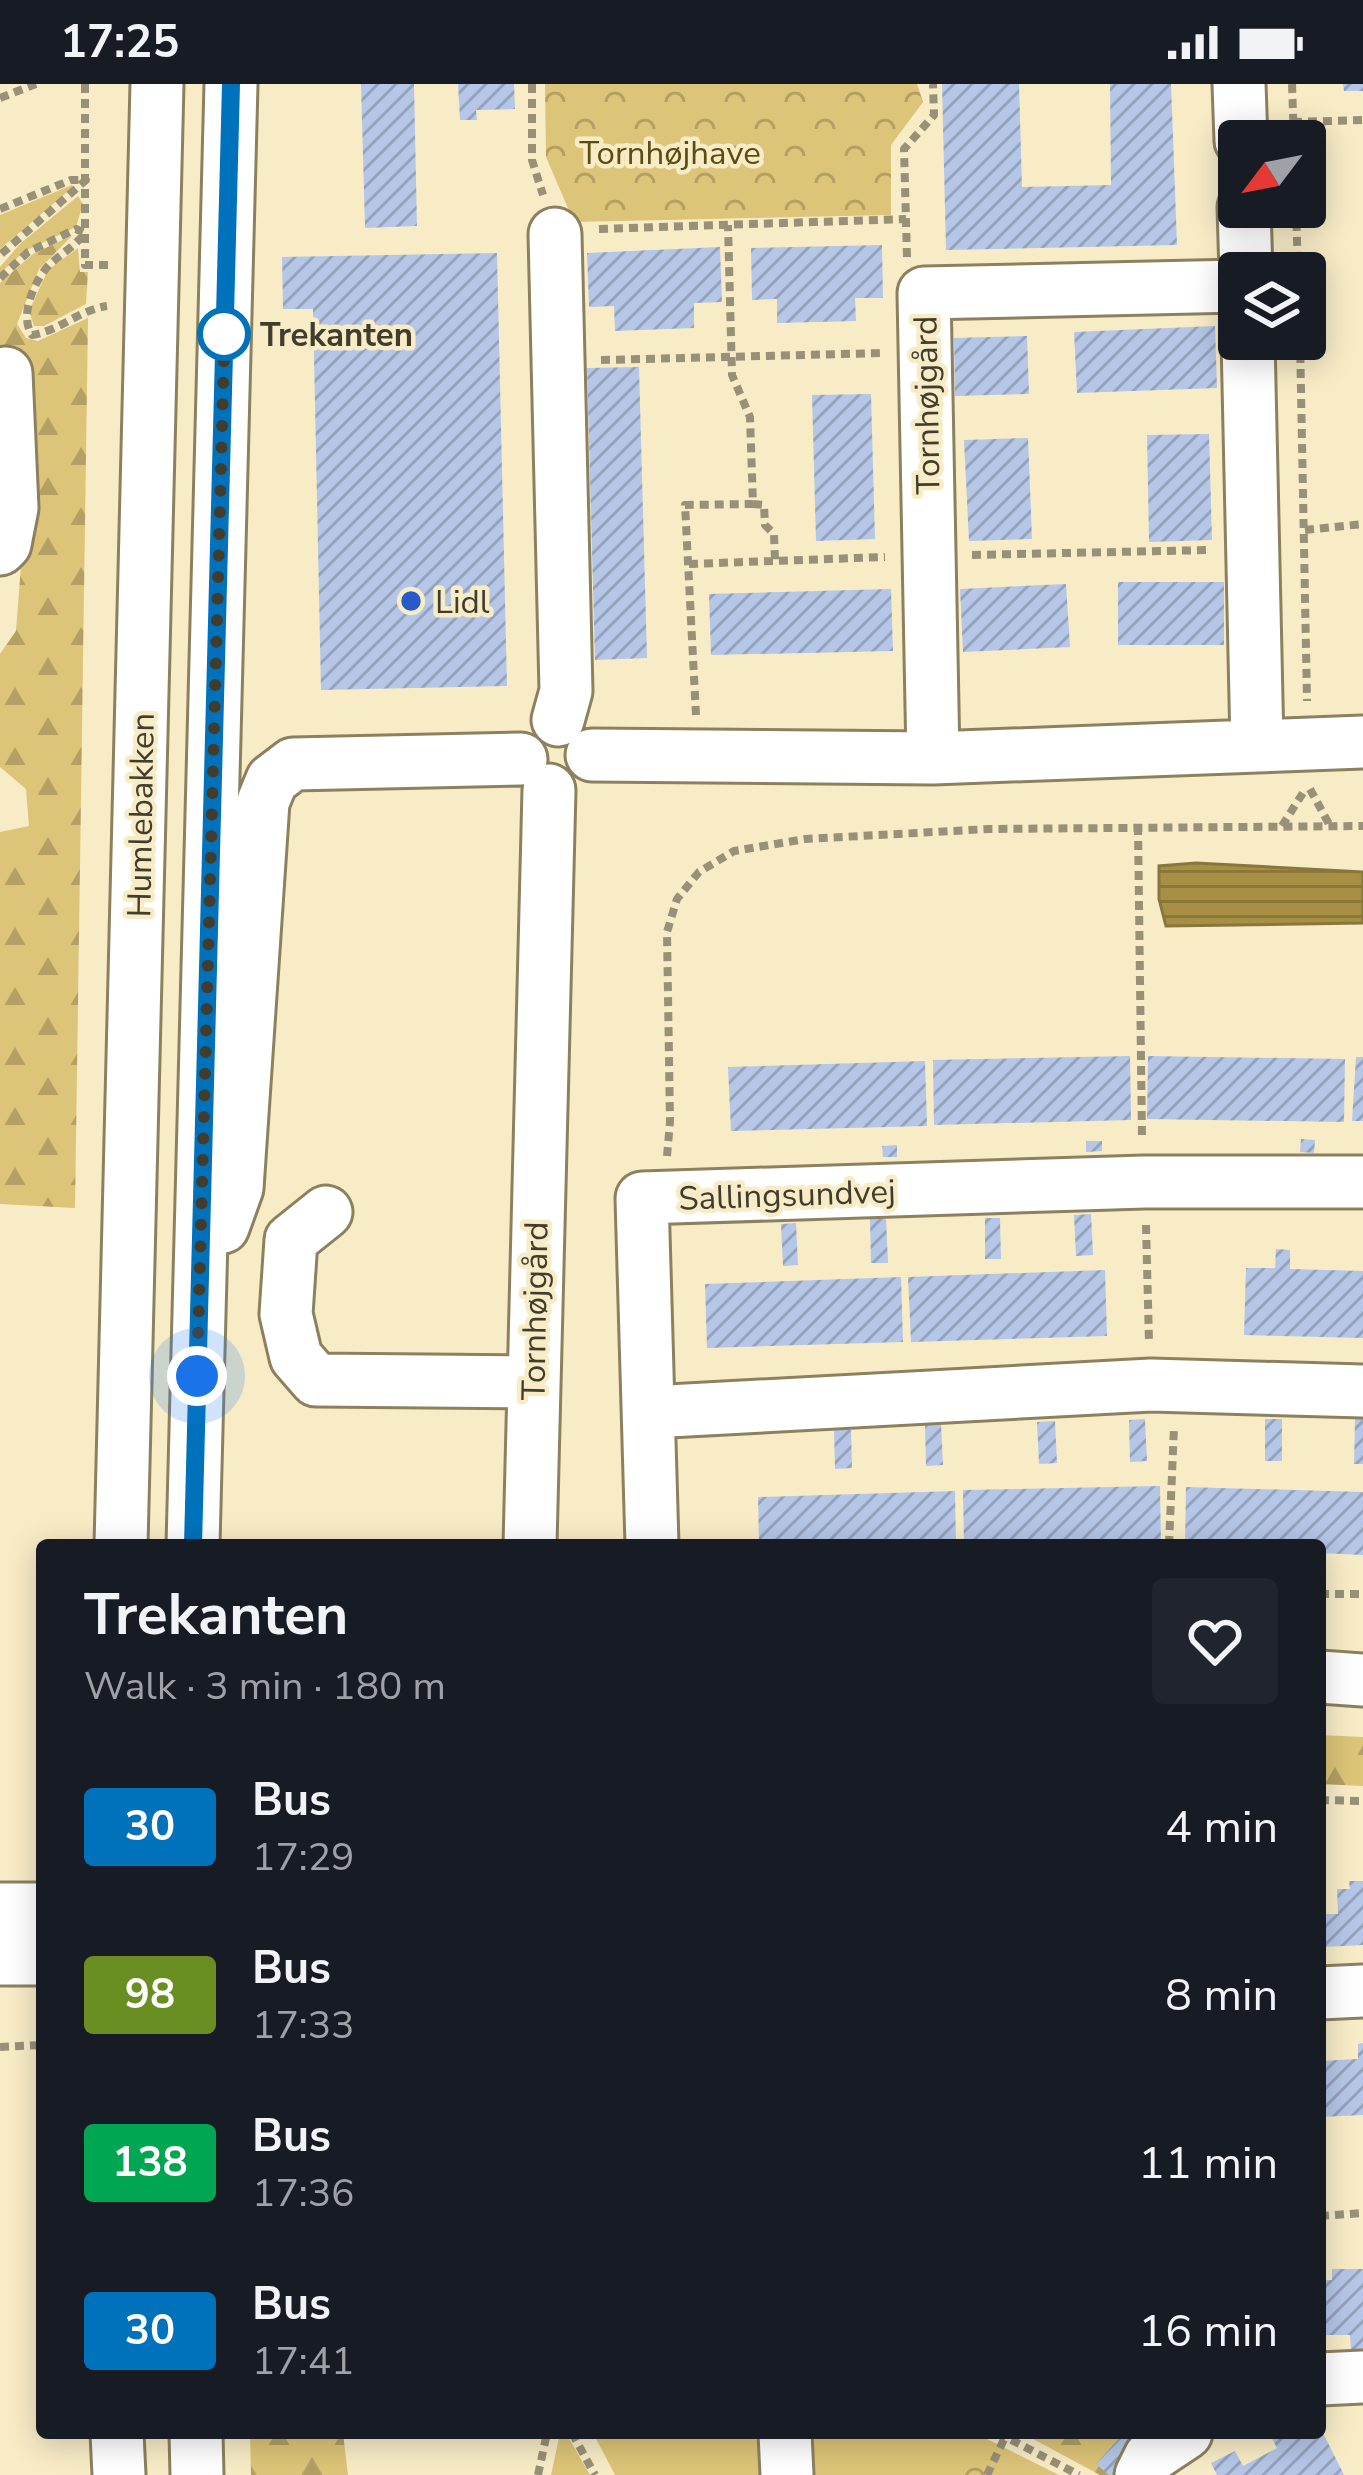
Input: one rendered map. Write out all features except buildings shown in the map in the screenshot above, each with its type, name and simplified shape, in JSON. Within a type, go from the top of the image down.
[{"type":"street","points":[[193,1539],[231,84]]},
{"type":"street","points":[[1239,84],[1240,120]]},
{"type":"street","name":"Humlebakken","points":[[122,1539],[157,97]]},
{"type":"street","points":[[200,1292],[237,1188],[263,802],[272,779],[293,764],[536,774],[574,786],[590,768],[575,737],[566,691],[555,235]]},
{"type":"street","name":"Tornhøjgård","points":[[933,758],[924,293],[1218,286]]},
{"type":"street","points":[[1248,360],[1252,550],[1282,744]]},
{"type":"street","points":[[0,549],[12,508],[5,373]]},
{"type":"street","points":[[575,737],[698,756],[933,758],[1363,742]]},
{"type":"street","name":"Tornhøjgård","points":[[530,1539],[536,774]]},
{"type":"street","name":"Sallingsundvej","points":[[652,1539],[642,1198],[1144,1182],[1363,1182]]},
{"type":"street","points":[[326,1212],[291,1240],[286,1314],[296,1357],[316,1380],[533,1382]]},
{"type":"street","points":[[650,1412],[1163,1385],[1363,1391]]},
{"type":"street","points":[[1326,1678],[1363,1679]]},
{"type":"street","points":[[0,1910],[36,1909]]},
{"type":"street","points":[[0,1959],[36,1959]]},
{"type":"street","points":[[1326,1993],[1363,1991]]},
{"type":"street","points":[[1326,2378],[1363,2377]]},
{"type":"street","points":[[117,2439],[119,2475]]},
{"type":"street","points":[[196,2439],[197,2475]]},
{"type":"street","points":[[785,2439],[787,2475]]},
{"type":"street","points":[[1141,2475],[1150,2457],[1177,2439]]},
{"type":"path","points":[[0,98],[36,84]]},
{"type":"path","points":[[85,84],[85,265],[108,265]]},
{"type":"path","points":[[532,84],[532,160],[555,235],[564,230],[906,219]]},
{"type":"path","points":[[924,293],[907,263],[904,149],[934,115],[932,84]]},
{"type":"path","points":[[1292,84],[1294,120]]},
{"type":"path","points":[[1326,121],[1363,120]]},
{"type":"path","points":[[0,209],[70,180],[86,181]]},
{"type":"path","points":[[0,255],[86,181]]},
{"type":"path","points":[[728,224],[732,375],[750,417],[753,504]]},
{"type":"path","points":[[0,278],[28,252],[76,229],[85,233]]},
{"type":"path","points":[[85,233],[45,268],[26,313],[27,328],[32,335],[41,334],[86,309],[107,307]]},
{"type":"path","points":[[558,361],[885,353],[886,340]]},
{"type":"path","points":[[1282,744],[1305,530],[1301,360]]},
{"type":"path","points":[[698,756],[685,505],[764,505],[765,525],[774,534],[775,561]]},
{"type":"path","points":[[1305,530],[1363,524]]},
{"type":"path","points":[[688,564],[1252,550]]},
{"type":"path","points":[[1281,827],[1308,785],[1329,824]]},
{"type":"path","points":[[642,1198],[665,1178],[670,1122],[667,932],[677,899],[699,872],[734,851],[805,839],[1138,826],[1363,826]]},
{"type":"path","points":[[1138,826],[1138,1065],[1163,1385],[1168,1539]]},
{"type":"path","points":[[1326,1594],[1363,1594]]},
{"type":"path","points":[[1326,1800],[1363,1801]]},
{"type":"path","points":[[0,2047],[36,2045]]},
{"type":"path","points":[[1326,2216],[1363,2213]]},
{"type":"path","points":[[538,2475],[546,2439]]},
{"type":"path","points":[[575,2439],[595,2475]]},
{"type":"path","points":[[987,2475],[1001,2439]]},
{"type":"path","points":[[1012,2439],[1078,2475]]},
{"type":"green space","name":"Tornhøjhave","points":[[545,84],[917,84],[923,102],[891,145],[891,215],[574,222],[546,157]]},
{"type":"green space","points":[[73,187],[0,249],[0,215]]},
{"type":"green space","points":[[78,196],[83,204],[76,227],[25,251],[0,273],[20,244]]},
{"type":"green space","points":[[73,235],[39,269],[17,324],[26,338],[38,341],[88,318],[75,1208],[0,1204],[0,832],[29,826],[26,789],[0,767],[0,654],[16,631],[33,409],[32,375],[0,347],[0,283],[33,254]]},
{"type":"green space","points":[[78,248],[80,272],[88,272],[86,304],[44,326],[34,326],[29,311],[48,270]]},
{"type":"green space","points":[[1326,1735],[1363,1737],[1363,1786],[1326,1784]]},
{"type":"green space","points":[[250,2439],[344,2439],[348,2475],[251,2475]]},
{"type":"green space","points":[[559,2439],[569,2439],[590,2475],[551,2475]]},
{"type":"green space","points":[[596,2439],[770,2439],[772,2475],[615,2475]]},
{"type":"green space","points":[[796,2439],[987,2439],[1059,2475],[799,2475]]},
{"type":"green space","points":[[1033,2439],[1126,2439],[1130,2445],[1115,2475],[1100,2475]]},
{"type":"green space","points":[[984,2461],[1019,2475],[940,2475],[964,2463]]},
{"type":"shaded area","points":[[1196,863],[1363,872],[1363,923],[1166,926],[1159,899],[1159,866]]},
{"type":"bus line","name":"30","points":[[193,1539],[231,84]]},
{"type":"place","name":"Trekanten","points":[[224,334]]},
{"type":"place","name":"Lidl","points":[[411,601]]},
{"type":"route","points":[[197,1376],[225,316],[224,334]]}]
